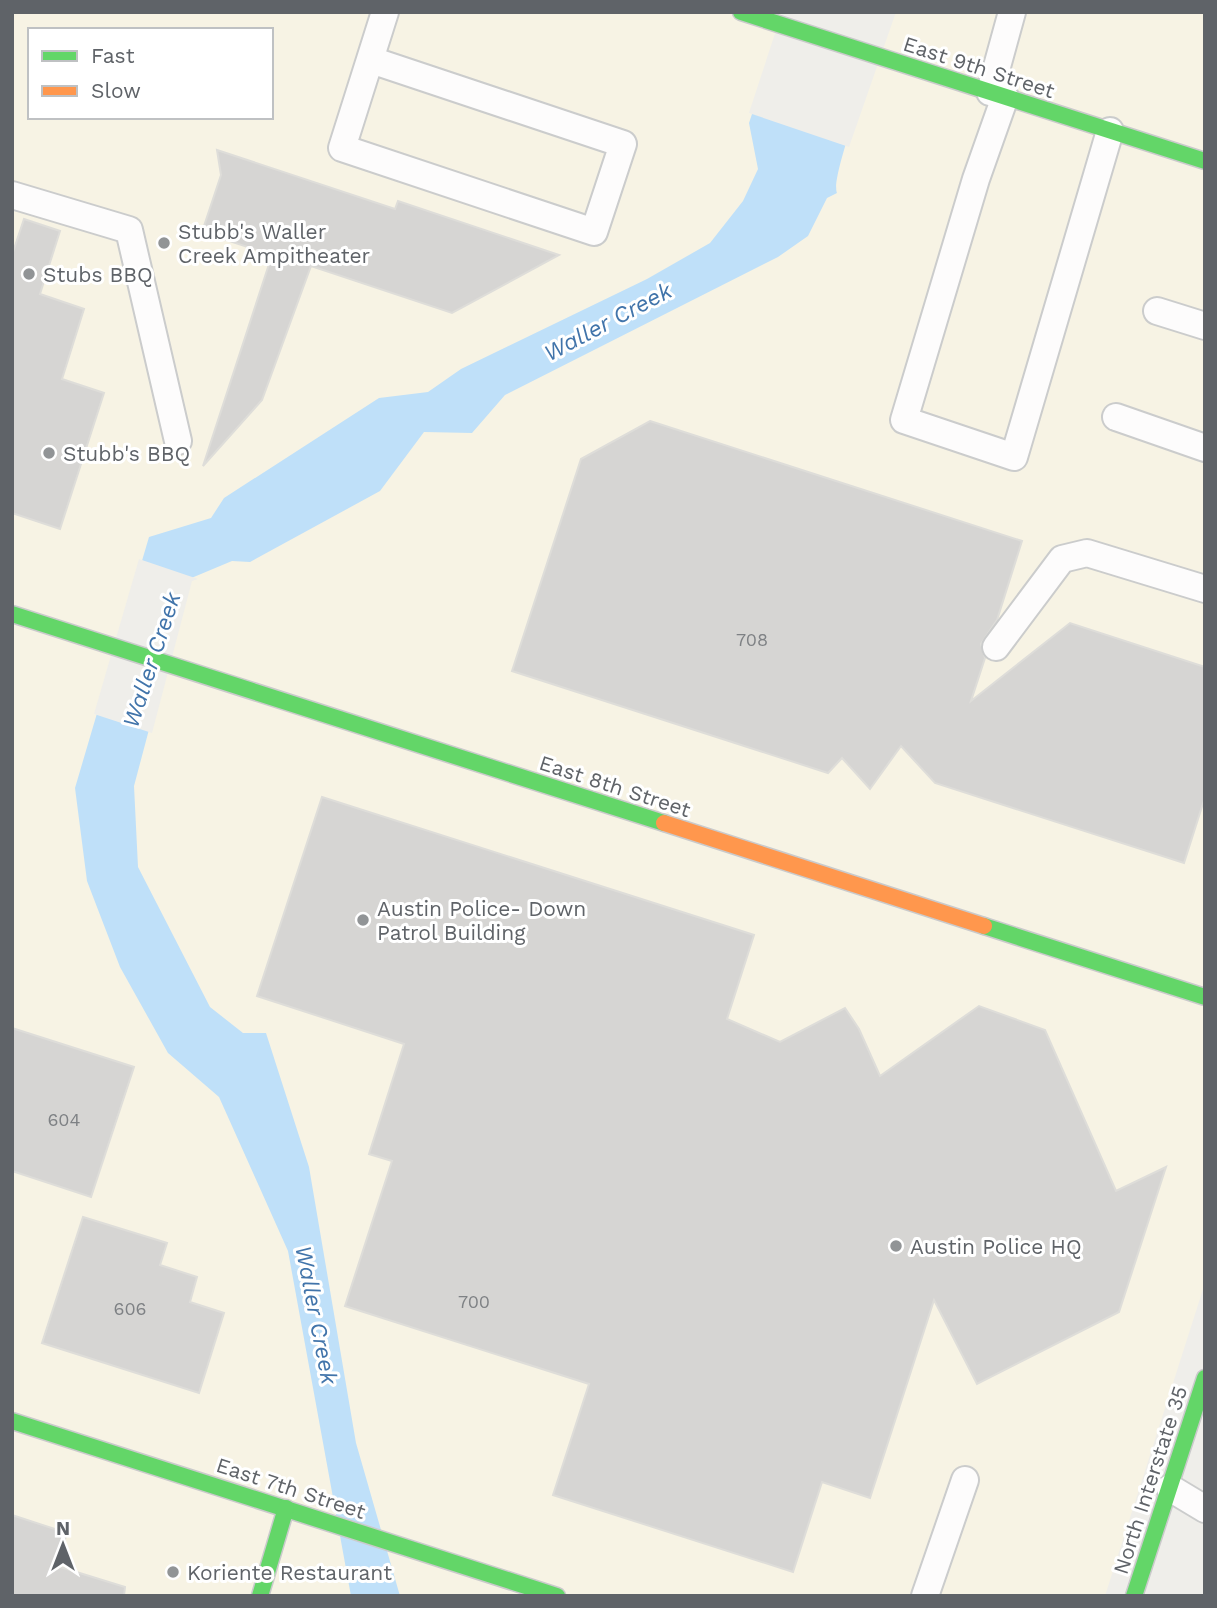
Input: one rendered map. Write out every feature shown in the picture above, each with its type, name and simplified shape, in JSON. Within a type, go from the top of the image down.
[{"type":"main road","name":"East 9th Street","points":[[741,12],[1205,161]]},
{"type":"main road","name":"East 8th Street","points":[[12,614],[1205,997]]},
{"type":"main road","name":"North Interstate 35","points":[[1134,1596],[1205,1378]]},
{"type":"main road","name":"East 7th Street","points":[[12,1421],[557,1596]]},
{"type":"main road","points":[[262,1588],[286,1508]]},
{"type":"lane","points":[[371,60],[623,144],[594,232],[342,148],[385,12]]},
{"type":"lane","points":[[1013,12],[998,94],[976,179],[904,420],[1014,457],[1110,131]]},
{"type":"lane","points":[[12,195],[129,230],[178,441]]},
{"type":"lane","points":[[1157,311],[1205,326]]},
{"type":"lane","points":[[1116,417],[1205,448]]},
{"type":"lane","points":[[996,647],[1062,559],[1087,553],[1205,589]]},
{"type":"lane","points":[[925,1596],[965,1480]]},
{"type":"lane","points":[[1170,1488],[1205,1509]]},
{"type":"shaded area","points":[[12,12],[1205,12],[1205,1283],[1105,1596],[12,1596]]},
{"type":"water","name":"Waller Creek","points":[[786,12],[892,12],[841,162],[837,193],[827,198],[808,236],[778,257],[505,395],[472,433],[424,432],[380,491],[250,562],[232,561],[189,579],[134,786],[138,867],[210,1007],[243,1033],[266,1033],[309,1167],[356,1443],[400,1596],[351,1596],[288,1251],[219,1097],[168,1053],[120,967],[87,881],[75,788],[149,537],[211,518],[224,498],[379,398],[428,392],[461,369],[647,279],[710,243],[743,201],[758,169],[749,123]]},
{"type":"pier","points":[[782,12],[896,12],[849,147],[749,113]]},
{"type":"pier","points":[[139,559],[198,579],[192,581],[152,733],[94,714]]},
{"type":"building","points":[[217,150],[395,209],[398,201],[559,255],[452,313],[311,266],[262,400],[203,466],[272,255],[202,232],[221,175]]},
{"type":"building","points":[[24,219],[60,231],[40,294],[84,309],[62,379],[104,393],[60,529],[12,513],[12,255]]},
{"type":"building","points":[[650,421],[1022,541],[997,620],[981,644],[985,658],[971,701],[1070,623],[1205,667],[1205,797],[1184,863],[935,783],[901,746],[870,789],[842,758],[828,773],[512,671],[581,459]]},
{"type":"building","points":[[322,797],[754,935],[727,1019],[780,1042],[845,1008],[859,1029],[880,1076],[979,1006],[1045,1030],[1116,1191],[1166,1167],[1119,1312],[977,1384],[934,1300],[870,1498],[822,1482],[793,1572],[553,1495],[589,1384],[345,1306],[392,1161],[369,1154],[404,1044],[257,996]]},
{"type":"building","points":[[12,1028],[134,1067],[91,1197],[12,1171]]},
{"type":"building","points":[[83,1217],[167,1243],[160,1265],[197,1277],[190,1302],[224,1313],[199,1393],[42,1343]]},
{"type":"building","points":[[12,1515],[67,1533],[57,1566],[125,1587],[124,1596],[12,1596]]},
{"type":"traffic: fast","points":[[741,12],[1205,161]]},
{"type":"traffic: fast","points":[[12,614],[664,823]]},
{"type":"traffic: fast","points":[[984,926],[1205,997]]},
{"type":"traffic: fast","points":[[1134,1596],[1205,1378]]},
{"type":"traffic: fast","points":[[12,1421],[557,1596]]},
{"type":"traffic: fast","points":[[260,1596],[286,1508]]},
{"type":"traffic: slow","points":[[664,823],[984,926]]},
{"type":"place","name":"Stubb's Waller Creek Ampitheater","points":[[164,243]]},
{"type":"place","name":"Stubs BBQ","points":[[29,274]]},
{"type":"place","name":"Stubb's BBQ","points":[[49,453]]},
{"type":"place","name":"Austin Police- Down Patrol Building","points":[[363,920]]},
{"type":"place","name":"Austin Police HQ","points":[[896,1246]]},
{"type":"place","name":"Koriente Restaurant","points":[[173,1572]]}]
